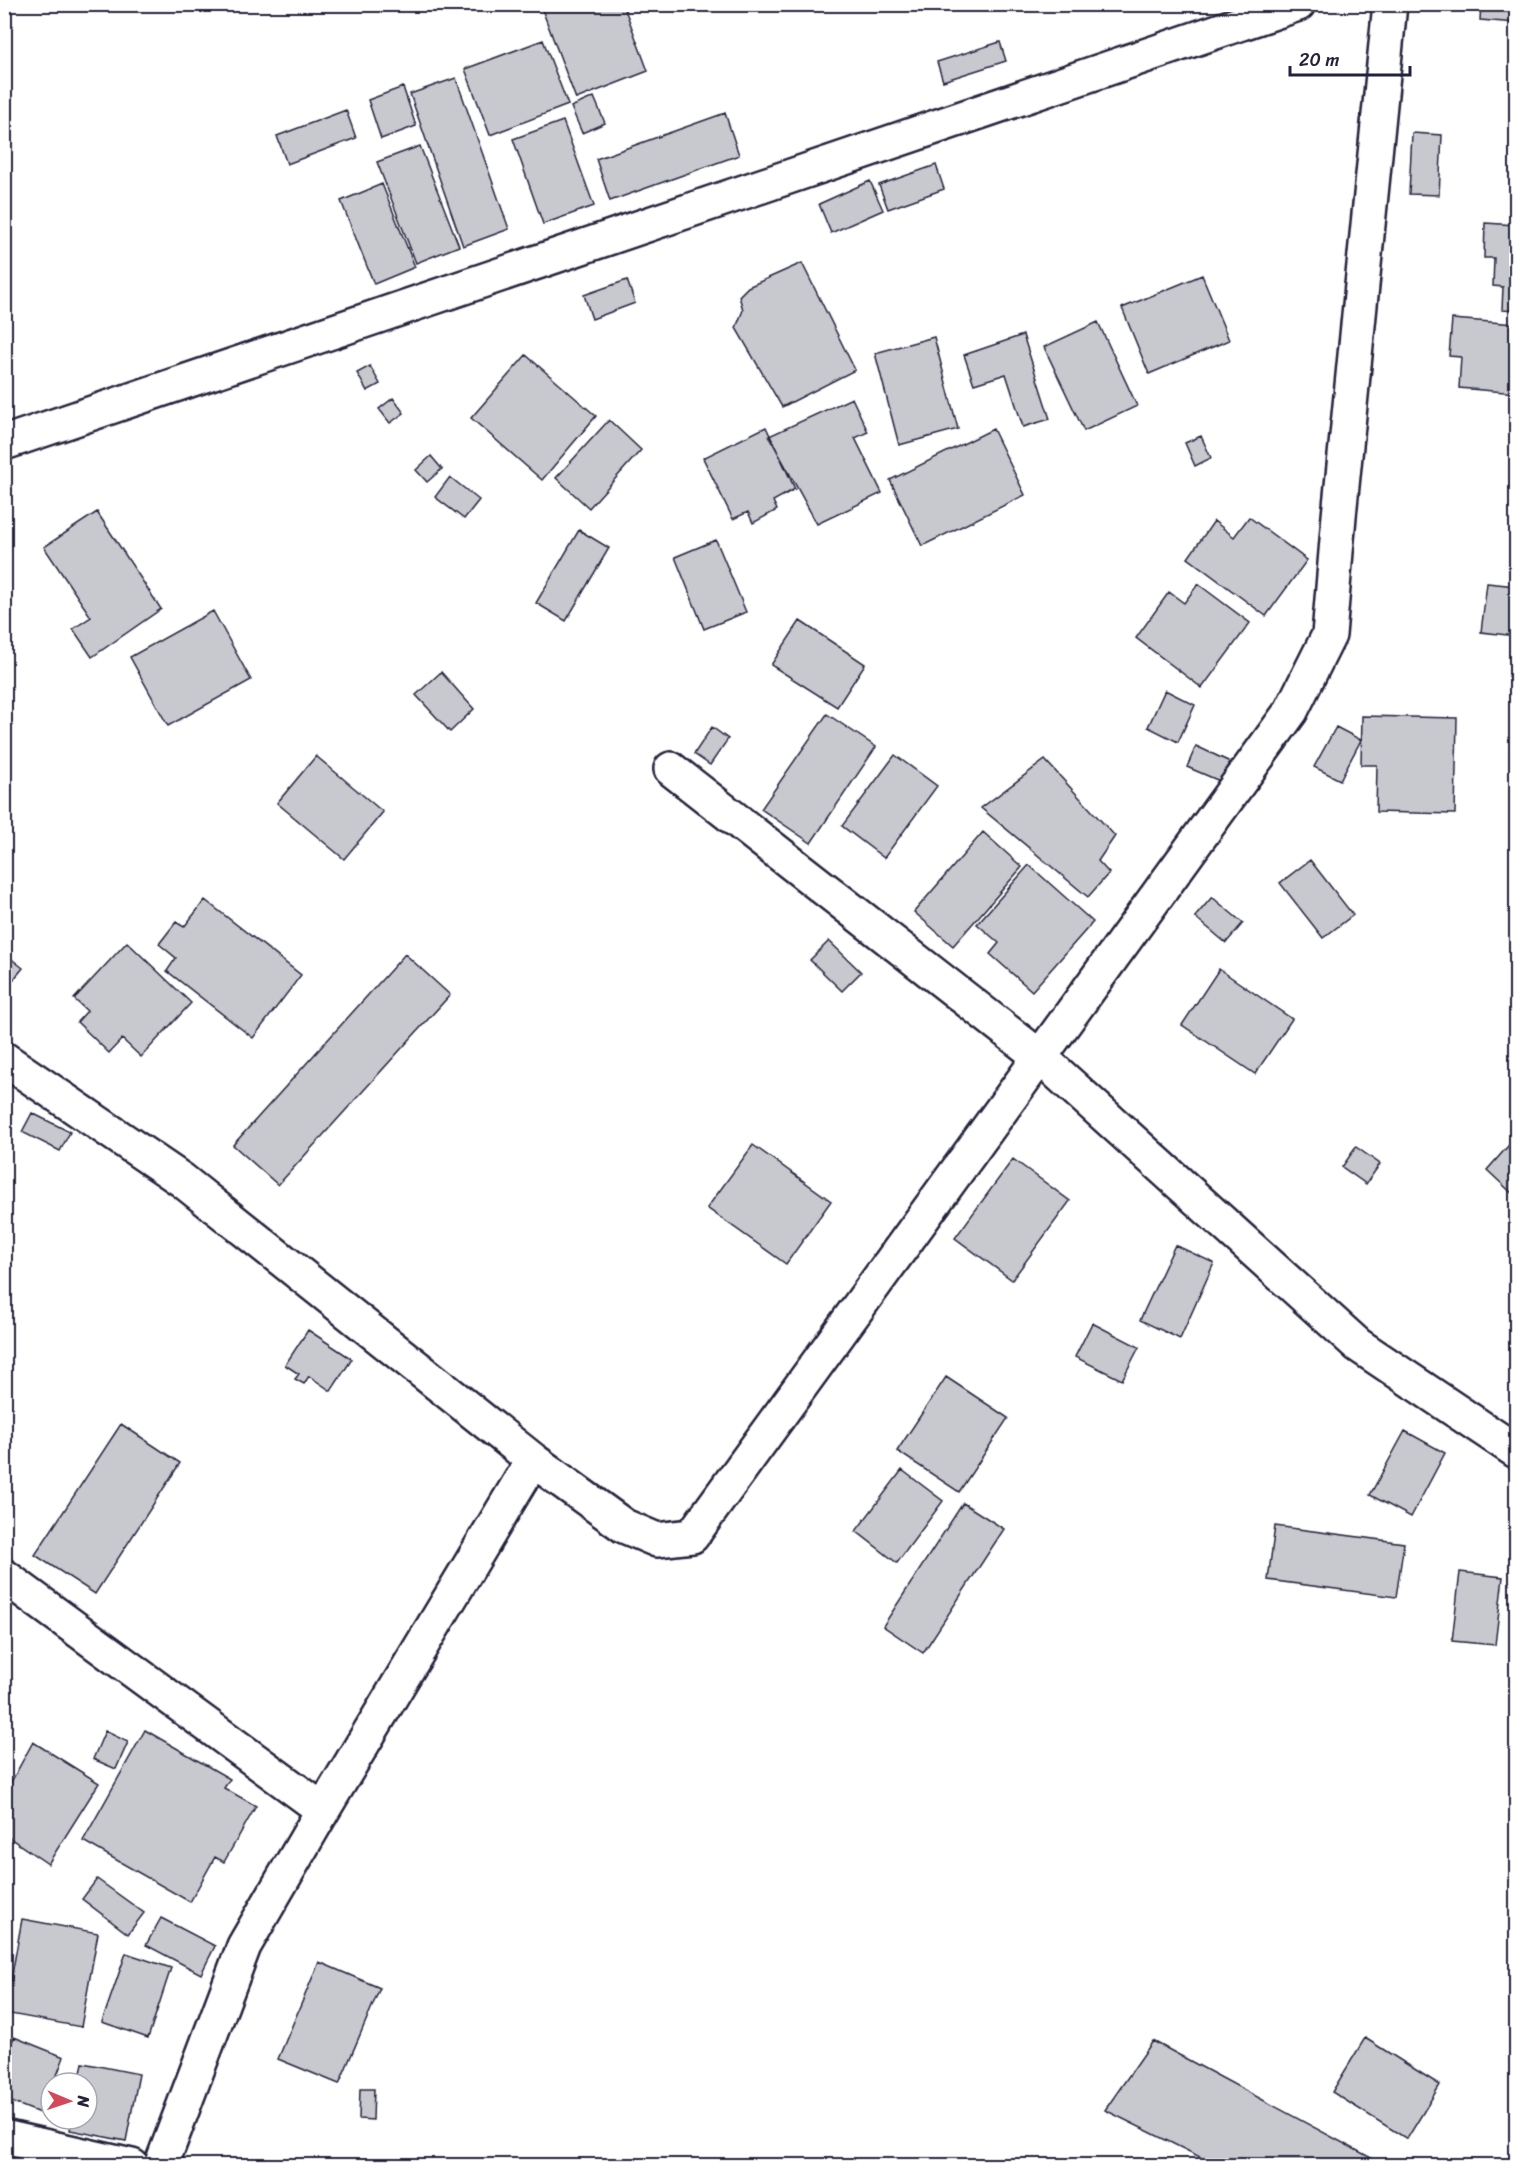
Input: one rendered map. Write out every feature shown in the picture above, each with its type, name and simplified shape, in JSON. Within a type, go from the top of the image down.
[{"type":"street","points":[[4,443],[1264,10],[1298,4]]},
{"type":"street","points":[[4,1059],[182,1180],[533,1460],[624,1526],[657,1540],[692,1536],[1291,711],[1329,635],[1390,4]]},
{"type":"street","points":[[671,768],[1040,1058],[1358,1345],[1516,1450]]},
{"type":"street","points":[[161,2166],[244,1946],[322,1810],[533,1460]]},
{"type":"street","points":[[4,1576],[322,1810]]},
{"type":"street","points":[[4,2136],[132,2166]]},
{"type":"building","points":[[540,4],[623,4],[648,71],[576,99]]},
{"type":"building","points":[[1481,4],[1516,4],[1516,23],[1480,20]]},
{"type":"building","points":[[543,40],[568,105],[490,135],[465,69]]},
{"type":"building","points":[[1000,42],[1006,61],[943,81],[937,62]]},
{"type":"building","points":[[456,78],[509,229],[463,246],[410,94]]},
{"type":"building","points":[[403,87],[416,126],[381,139],[368,100]]},
{"type":"building","points":[[594,97],[605,123],[582,133],[571,107]]},
{"type":"building","points":[[346,110],[356,138],[287,164],[277,136]]},
{"type":"building","points":[[725,113],[739,155],[610,201],[596,159]]},
{"type":"building","points":[[563,121],[594,206],[543,224],[513,139]]},
{"type":"building","points":[[1412,133],[1442,135],[1439,195],[1409,194]]},
{"type":"building","points":[[420,146],[459,246],[416,263],[377,162]]},
{"type":"building","points":[[936,165],[944,189],[888,209],[879,185]]},
{"type":"building","points":[[870,181],[883,210],[831,233],[819,204]]},
{"type":"building","points":[[382,184],[415,267],[374,284],[341,201]]},
{"type":"building","points":[[1485,223],[1516,225],[1516,311],[1502,310],[1503,287],[1493,286],[1494,258],[1484,258]]},
{"type":"building","points":[[802,263],[855,370],[782,407],[736,328],[743,310],[739,296],[748,287]]},
{"type":"building","points":[[1202,275],[1229,340],[1149,374],[1122,308]]},
{"type":"building","points":[[627,280],[635,303],[592,319],[584,295]]},
{"type":"building","points":[[1452,319],[1516,324],[1516,393],[1459,388],[1461,357],[1449,356]]},
{"type":"building","points":[[1098,322],[1137,406],[1084,431],[1044,347]]},
{"type":"building","points":[[1023,335],[1050,419],[1023,427],[1006,374],[974,384],[964,355]]},
{"type":"building","points":[[934,337],[958,429],[899,445],[875,353]]},
{"type":"building","points":[[526,355],[596,416],[542,480],[471,418]]},
{"type":"building","points":[[370,366],[380,384],[367,391],[357,373]]},
{"type":"building","points":[[393,398],[404,413],[390,423],[379,409]]},
{"type":"building","points":[[852,398],[868,432],[855,438],[882,493],[817,524],[769,436]]},
{"type":"building","points":[[609,420],[641,450],[589,508],[556,478]]},
{"type":"building","points":[[766,427],[795,489],[773,501],[777,510],[753,523],[748,512],[733,519],[703,458]]},
{"type":"building","points":[[993,429],[1025,495],[922,546],[890,480]]},
{"type":"building","points":[[1201,436],[1211,458],[1195,466],[1185,443]]},
{"type":"building","points":[[431,456],[442,469],[427,482],[416,470]]},
{"type":"building","points":[[450,477],[479,500],[464,519],[435,497]]},
{"type":"building","points":[[97,512],[161,609],[92,657],[73,629],[91,617],[44,547]]},
{"type":"building","points":[[1249,517],[1307,560],[1266,616],[1188,558],[1214,521],[1234,537]]},
{"type":"building","points":[[579,530],[609,548],[566,621],[536,603]]},
{"type":"building","points":[[716,540],[746,612],[704,629],[675,557]]},
{"type":"building","points":[[1487,583],[1516,586],[1516,636],[1481,632]]},
{"type":"building","points":[[1198,584],[1250,623],[1202,688],[1136,638],[1169,592],[1184,603]]},
{"type":"building","points":[[213,611],[251,680],[168,726],[130,657]]},
{"type":"building","points":[[800,621],[865,664],[837,707],[771,665]]},
{"type":"building","points":[[441,672],[474,709],[450,732],[416,695]]},
{"type":"building","points":[[1165,690],[1195,705],[1178,742],[1148,727]]},
{"type":"building","points":[[827,714],[876,747],[811,843],[761,809]]},
{"type":"building","points":[[1362,716],[1457,718],[1455,814],[1376,812],[1377,765],[1361,765]]},
{"type":"building","points":[[712,727],[728,739],[710,765],[694,754]]},
{"type":"building","points":[[1336,727],[1361,740],[1340,780],[1314,767]]},
{"type":"building","points":[[1196,746],[1230,762],[1222,782],[1187,767]]},
{"type":"building","points":[[895,755],[937,786],[884,858],[842,826]]},
{"type":"building","points":[[316,756],[383,812],[344,859],[277,803]]},
{"type":"building","points":[[1045,760],[1115,836],[1098,861],[1109,873],[1088,897],[981,808]]},
{"type":"building","points":[[983,832],[1022,867],[953,946],[914,912]]},
{"type":"building","points":[[1310,860],[1353,915],[1323,938],[1280,883]]},
{"type":"building","points":[[1029,865],[1093,922],[1032,991],[990,954],[999,943],[977,924]]},
{"type":"building","points":[[1212,897],[1243,923],[1226,943],[1195,917]]},
{"type":"building","points":[[205,900],[301,975],[253,1038],[167,971],[176,958],[159,944],[176,922],[184,927]]},
{"type":"building","points":[[829,941],[861,972],[842,991],[810,960]]},
{"type":"building","points":[[127,942],[191,1003],[141,1057],[122,1039],[109,1053],[77,1022],[87,1011],[74,999]]},
{"type":"building","points":[[4,953],[23,968],[4,991]]},
{"type":"building","points":[[405,954],[450,995],[278,1185],[233,1145]]},
{"type":"building","points":[[1219,969],[1292,1019],[1255,1074],[1182,1025]]},
{"type":"building","points":[[32,1113],[70,1132],[60,1151],[22,1132]]},
{"type":"building","points":[[1516,1137],[1516,1197],[1487,1170]]},
{"type":"building","points":[[753,1145],[831,1201],[786,1264],[707,1208]]},
{"type":"building","points":[[1356,1147],[1380,1164],[1366,1184],[1342,1167]]},
{"type":"building","points":[[1013,1159],[1070,1201],[1012,1280],[955,1238]]},
{"type":"building","points":[[1175,1245],[1214,1263],[1180,1339],[1140,1320]]},
{"type":"building","points":[[1092,1323],[1139,1347],[1122,1380],[1075,1357]]},
{"type":"building","points":[[308,1330],[352,1359],[331,1391],[309,1376],[304,1384],[295,1379],[299,1374],[285,1365]]},
{"type":"building","points":[[946,1377],[1008,1418],[959,1492],[897,1451]]},
{"type":"building","points":[[121,1424],[180,1463],[95,1594],[35,1555]]},
{"type":"building","points":[[1405,1431],[1445,1453],[1411,1517],[1370,1495]]},
{"type":"building","points":[[902,1470],[943,1501],[897,1563],[856,1531]]},
{"type":"building","points":[[963,1503],[1004,1529],[923,1653],[883,1626]]},
{"type":"building","points":[[1275,1526],[1404,1543],[1396,1597],[1268,1580]]},
{"type":"building","points":[[1460,1572],[1503,1577],[1495,1645],[1452,1641]]},
{"type":"building","points":[[145,1730],[230,1779],[224,1788],[256,1806],[224,1862],[215,1857],[190,1902],[83,1841]]},
{"type":"building","points":[[105,1731],[128,1742],[116,1769],[93,1759]]},
{"type":"building","points":[[33,1742],[99,1783],[48,1864],[4,1834],[4,1795]]},
{"type":"building","points":[[97,1879],[144,1913],[128,1934],[82,1899]]},
{"type":"building","points":[[161,1918],[215,1946],[201,1974],[146,1945]]},
{"type":"building","points":[[22,1919],[98,1933],[81,2027],[5,2013]]},
{"type":"building","points":[[126,1953],[171,1968],[148,2038],[102,2022]]},
{"type":"building","points":[[319,1962],[380,1988],[339,2084],[278,2059]]},
{"type":"building","points":[[14,2037],[64,2057],[59,2071],[39,2071],[39,2113],[4,2099],[4,2061]]},
{"type":"building","points":[[1365,2038],[1440,2085],[1407,2139],[1332,2092]]},
{"type":"building","points":[[1153,2041],[1386,2166],[1218,2166],[1105,2110]]},
{"type":"building","points":[[83,2063],[139,2074],[126,2141],[75,2131],[99,2131],[99,2071],[81,2071]]},
{"type":"building","points":[[360,2089],[374,2089],[373,2120],[359,2119]]}]
